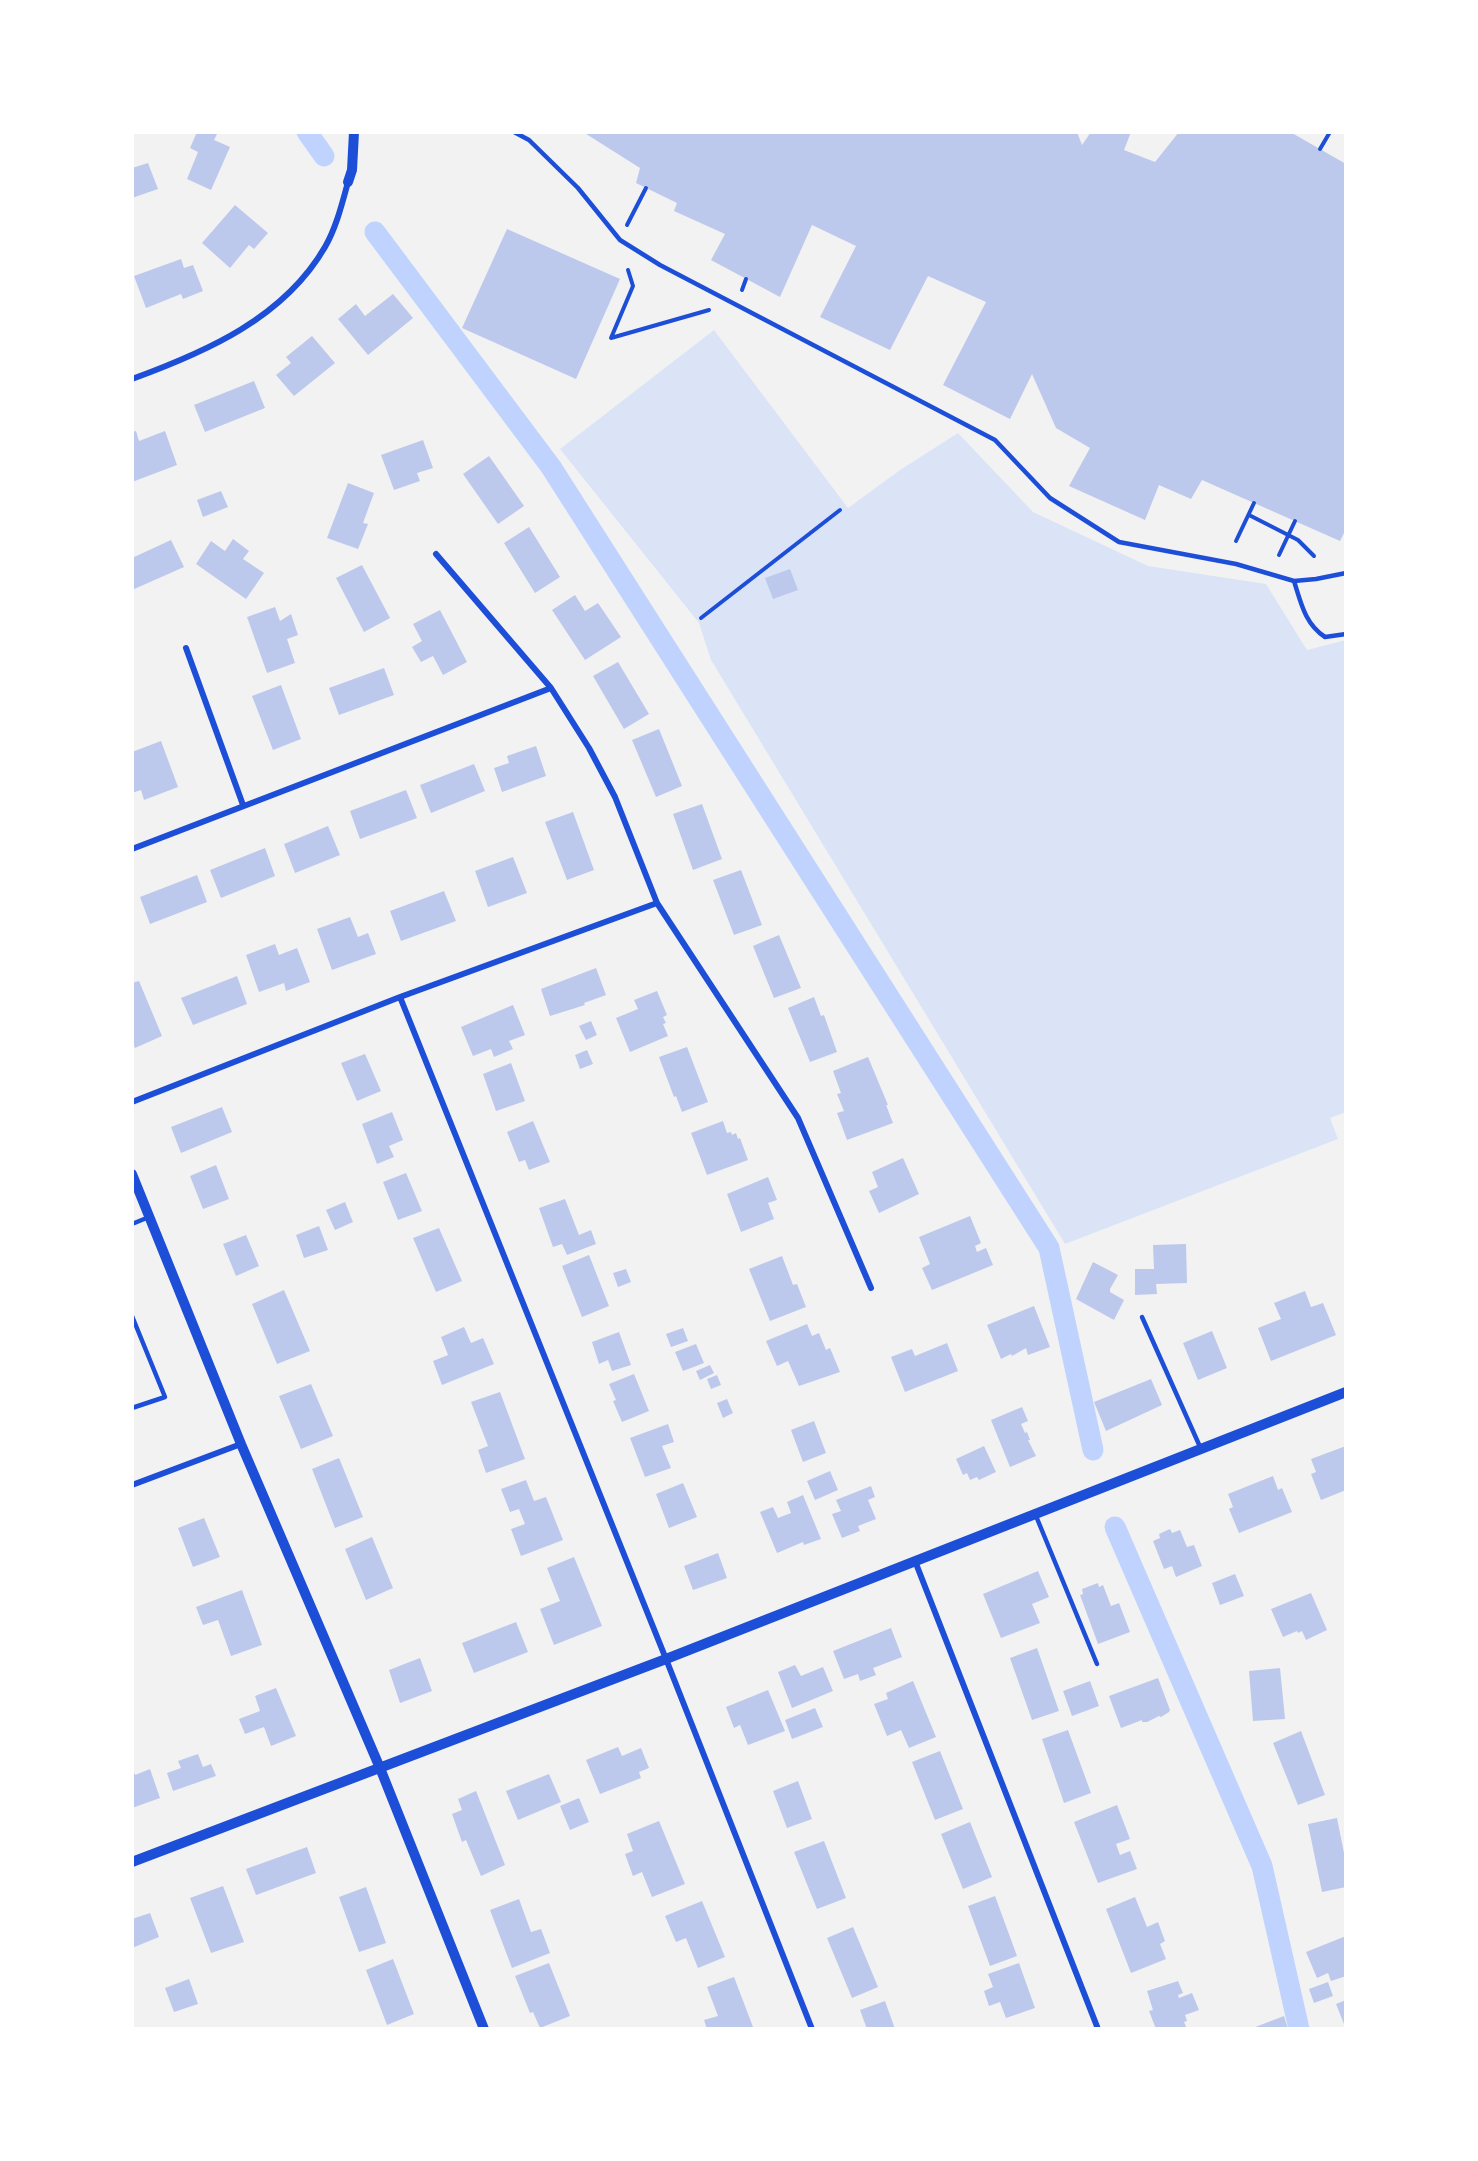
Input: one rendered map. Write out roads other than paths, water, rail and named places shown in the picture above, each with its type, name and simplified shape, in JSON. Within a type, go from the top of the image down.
[{"type":"street","points":[[132,379],[166,366],[241,331],[278,304],[303,280],[326,246],[352,170],[354,132]]},
{"type":"street","points":[[436,555],[551,688],[590,748],[615,797],[657,903],[798,1118],[872,1288]]},
{"type":"street","points":[[186,648],[243,805]]},
{"type":"street","points":[[132,849],[551,688]]},
{"type":"street","points":[[132,1102],[400,997],[657,903]]},
{"type":"street","points":[[400,997],[812,2029]]},
{"type":"street","points":[[132,1174],[241,1444],[380,1768],[484,2029]]},
{"type":"street","points":[[132,1862],[666,1659],[1346,1392]]},
{"type":"street","points":[[132,1485],[241,1444]]},
{"type":"street","points":[[915,1561],[1098,2029]]},
{"type":"lane","points":[[514,132],[529,140],[578,188],[620,240],[660,265],[995,440],[1050,498],[1119,542],[1236,564],[1294,581],[1346,573]]},
{"type":"lane","points":[[1294,581],[1306,618],[1314,630],[1325,637],[1346,634]]},
{"type":"lane","points":[[132,1224],[149,1217]]},
{"type":"lane","points":[[132,1316],[165,1397],[132,1408]]},
{"type":"lane","points":[[1142,1317],[1201,1449]]},
{"type":"lane","points":[[1035,1513],[1097,1664]]},
{"type":"waterway","points":[[307,132],[324,156]]},
{"type":"waterway","points":[[375,232],[551,467],[1049,1248],[1093,1450]]},
{"type":"waterway","points":[[1115,1527],[1262,1866],[1299,2029]]}]
